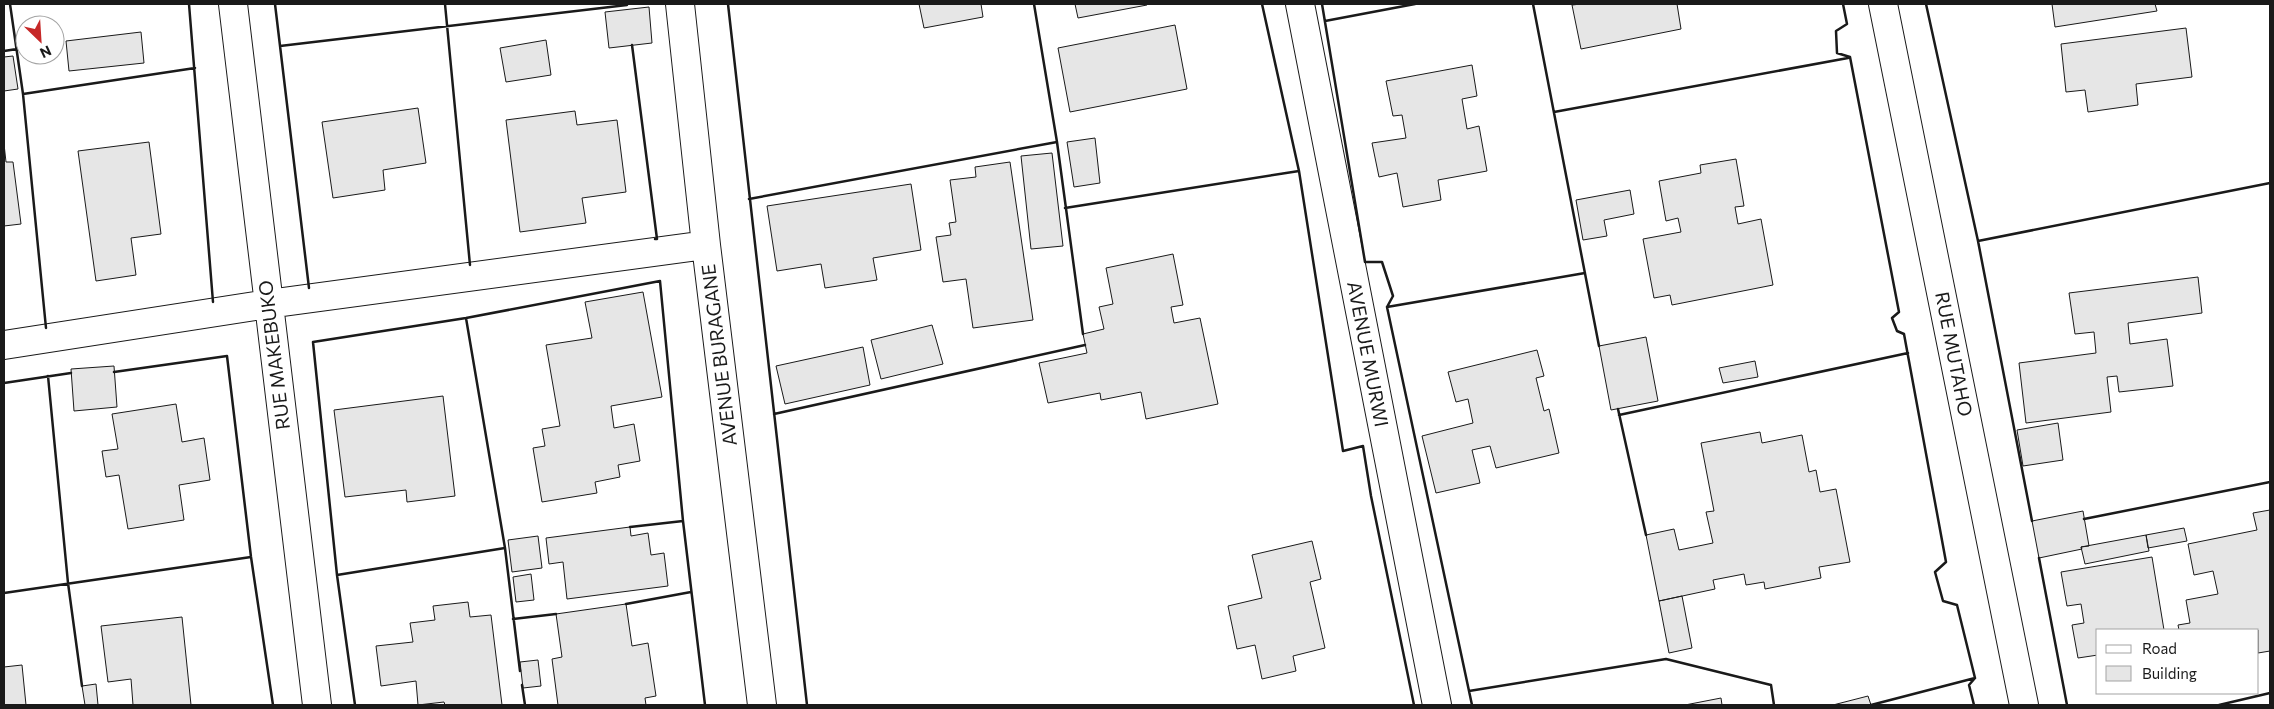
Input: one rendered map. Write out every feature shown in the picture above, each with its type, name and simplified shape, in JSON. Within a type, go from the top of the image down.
[{"type":"street","name":"RUE MAKEBUKO","points":[[233,4],[317,705]]},
{"type":"street","name":"AVENUE BURAGANE","points":[[680,4],[706,245],[762,705]]},
{"type":"street","name":"AVENUE MURWI","points":[[1300,4],[1437,705]]},
{"type":"street","name":"RUE MUTAHO","points":[[1883,4],[2024,705]]},
{"type":"street","points":[[4,345],[268,304],[706,245]]},
{"type":"building","points":[[919,4],[981,4],[983,17],[924,28]]},
{"type":"building","points":[[1075,4],[1147,4],[1147,5],[1078,18]]},
{"type":"building","points":[[1677,4],[1681,29],[1581,49],[1572,5]]},
{"type":"building","points":[[2052,4],[2155,4],[2157,11],[2055,27]]},
{"type":"building","points":[[649,7],[652,43],[609,48],[605,12]]},
{"type":"building","points":[[1175,25],[1187,89],[1070,112],[1058,48]]},
{"type":"building","points":[[2186,28],[2192,77],[2136,84],[2138,105],[2088,112],[2085,90],[2066,92],[2061,44]]},
{"type":"building","points":[[141,32],[144,63],[69,71],[66,41]]},
{"type":"building","points":[[546,40],[551,75],[506,82],[500,48]]},
{"type":"building","points":[[13,56],[18,89],[4,91],[4,57]]},
{"type":"building","points":[[1472,65],[1477,96],[1462,99],[1467,129],[1479,126],[1487,171],[1438,180],[1441,200],[1403,207],[1397,173],[1379,177],[1372,143],[1406,138],[1402,115],[1393,116],[1386,81]]},
{"type":"building","points":[[418,108],[426,163],[383,170],[385,190],[333,198],[322,122]]},
{"type":"building","points":[[575,111],[577,125],[617,120],[626,192],[582,198],[586,223],[520,232],[506,120]]},
{"type":"building","points":[[1095,138],[1100,183],[1074,187],[1067,142]]},
{"type":"building","points":[[149,142],[161,234],[131,238],[136,275],[96,281],[78,151]]},
{"type":"building","points":[[4,144],[6,162],[13,162],[21,224],[4,226]]},
{"type":"building","points":[[1052,153],[1063,246],[1031,249],[1021,156]]},
{"type":"building","points":[[1736,159],[1744,206],[1735,207],[1738,224],[1761,219],[1773,285],[1672,305],[1670,295],[1654,298],[1643,239],[1681,232],[1678,218],[1666,221],[1659,181],[1701,173],[1700,165]]},
{"type":"building","points":[[1010,162],[1033,320],[973,328],[966,279],[943,282],[936,237],[951,235],[949,223],[956,222],[950,180],[976,177],[975,167]]},
{"type":"building","points":[[911,184],[921,250],[873,258],[877,280],[825,288],[821,264],[777,271],[767,206]]},
{"type":"building","points":[[1630,190],[1634,214],[1604,220],[1607,236],[1583,240],[1576,200]]},
{"type":"building","points":[[1173,254],[1183,305],[1171,307],[1174,323],[1200,318],[1218,404],[1146,419],[1141,392],[1101,400],[1100,393],[1048,403],[1039,363],[1087,353],[1083,334],[1104,329],[1099,307],[1113,304],[1106,268]]},
{"type":"building","points":[[2198,277],[2202,313],[2128,323],[2130,344],[2167,339],[2173,386],[2119,392],[2117,376],[2107,377],[2111,412],[2026,423],[2019,363],[2096,353],[2094,332],[2075,334],[2069,293]]},
{"type":"building","points":[[643,292],[662,397],[611,406],[614,428],[634,424],[640,461],[618,465],[620,477],[595,482],[597,493],[542,502],[533,448],[545,446],[542,429],[560,426],[546,345],[592,338],[585,302]]},
{"type":"building","points":[[932,325],[943,364],[881,379],[871,340]]},
{"type":"building","points":[[1646,337],[1658,401],[1611,410],[1599,346]]},
{"type":"building","points":[[863,347],[870,385],[785,404],[776,366]]},
{"type":"building","points":[[1537,350],[1544,376],[1536,378],[1544,411],[1549,409],[1559,453],[1496,468],[1490,446],[1472,450],[1480,483],[1436,493],[1422,436],[1473,423],[1468,399],[1456,402],[1448,372]]},
{"type":"building","points":[[1755,361],[1758,377],[1723,383],[1719,368]]},
{"type":"building","points":[[114,366],[117,407],[74,411],[71,369]]},
{"type":"building","points":[[443,396],[455,496],[407,502],[406,490],[345,497],[334,410]]},
{"type":"building","points":[[176,404],[182,442],[204,438],[210,480],[179,485],[184,520],[128,529],[119,475],[106,477],[102,451],[118,449],[112,414]]},
{"type":"building","points":[[2058,423],[2063,460],[2023,466],[2017,430]]},
{"type":"building","points":[[1760,432],[1762,443],[1802,435],[1809,472],[1816,470],[1820,492],[1836,489],[1850,562],[1819,567],[1821,578],[1765,589],[1764,582],[1746,585],[1744,574],[1713,580],[1715,589],[1659,601],[1646,535],[1674,529],[1679,550],[1713,543],[1706,512],[1714,511],[1701,443]]},
{"type":"building","points":[[2270,510],[2270,651],[2259,653],[2259,629],[2179,629],[2178,625],[2190,623],[2186,600],[2218,594],[2213,571],[2194,575],[2188,544],[2257,530],[2253,513]]},
{"type":"building","points":[[2083,511],[2089,546],[2039,558],[2032,521]]},
{"type":"building","points":[[630,527],[631,536],[648,533],[651,555],[664,553],[668,586],[567,599],[563,562],[549,564],[546,538]]},
{"type":"building","points":[[2184,528],[2187,541],[2148,548],[2146,535]]},
{"type":"building","points":[[2146,535],[2149,551],[2085,564],[2081,547]]},
{"type":"building","points":[[538,536],[542,568],[512,572],[508,540]]},
{"type":"building","points":[[1312,541],[1321,579],[1310,582],[1325,648],[1293,656],[1296,671],[1262,679],[1255,645],[1237,649],[1228,606],[1262,598],[1252,555]]},
{"type":"building","points":[[2152,557],[2164,629],[2096,629],[2096,655],[2078,658],[2072,625],[2084,623],[2081,604],[2067,606],[2061,572]]},
{"type":"building","points":[[531,574],[534,600],[516,602],[513,577]]},
{"type":"building","points":[[1682,596],[1692,648],[1669,653],[1659,601]]},
{"type":"building","points":[[468,602],[470,617],[491,615],[502,705],[445,705],[444,702],[418,705],[416,681],[381,686],[376,646],[413,642],[410,623],[435,620],[433,606]]},
{"type":"building","points":[[626,604],[632,646],[648,643],[656,696],[645,698],[646,705],[558,705],[552,659],[562,657],[556,614]]},
{"type":"building","points":[[182,617],[191,705],[133,705],[131,679],[108,682],[101,626]]},
{"type":"building","points":[[538,660],[541,686],[523,688],[520,662]]},
{"type":"building","points":[[22,665],[26,705],[4,705],[4,667]]},
{"type":"building","points":[[96,684],[98,705],[85,705],[82,686]]},
{"type":"building","points":[[1868,696],[1871,705],[1833,705]]},
{"type":"building","points":[[1721,698],[1722,705],[1685,705]]},
{"type":"wall","points":[[10,4],[23,94],[46,328]]},
{"type":"wall","points":[[189,4],[213,302]]},
{"type":"wall","points":[[275,4],[309,288]]},
{"type":"wall","points":[[445,4],[470,265]]},
{"type":"wall","points":[[728,4],[807,705]]},
{"type":"wall","points":[[1034,4],[1057,142],[1083,334]]},
{"type":"wall","points":[[1262,4],[1299,171],[1343,451],[1363,446],[1371,496],[1414,705]]},
{"type":"wall","points":[[1322,4],[1365,262],[1382,262],[1393,296],[1387,307],[1472,705]]},
{"type":"wall","points":[[1325,21],[1415,4]]},
{"type":"wall","points":[[1533,4],[1599,346]]},
{"type":"wall","points":[[1843,4],[1847,24],[1836,31],[1837,53],[1850,57],[1899,312],[1892,318],[1897,331],[1904,334],[1946,562],[1935,572],[1943,601],[1957,605],[1975,678],[1969,685],[1974,705]]},
{"type":"wall","points":[[1926,4],[1978,241],[2032,521]]},
{"type":"wall","points":[[280,46],[627,5]]},
{"type":"wall","points":[[632,45],[657,239],[655,239]]},
{"type":"wall","points":[[4,51],[15,49]]},
{"type":"wall","points":[[1554,112],[1848,58]]},
{"type":"wall","points":[[23,94],[195,68]]},
{"type":"wall","points":[[749,199],[1057,142]]},
{"type":"wall","points":[[1065,208],[1299,171]]},
{"type":"wall","points":[[1978,241],[2270,183]]},
{"type":"wall","points":[[1387,307],[1585,273]]},
{"type":"wall","points":[[355,705],[337,575],[313,342],[466,318],[660,281],[683,521],[705,705]]},
{"type":"wall","points":[[466,318],[505,548],[520,671]]},
{"type":"wall","points":[[774,414],[1085,345]]},
{"type":"wall","points":[[1619,415],[1908,353]]},
{"type":"wall","points":[[114,372],[227,356],[251,557],[273,705]]},
{"type":"wall","points":[[4,383],[71,373]]},
{"type":"wall","points":[[48,376],[68,583],[82,686]]},
{"type":"wall","points":[[1618,409],[1646,535]]},
{"type":"wall","points":[[2084,519],[2270,482]]},
{"type":"wall","points":[[630,527],[683,521]]},
{"type":"wall","points":[[337,575],[505,548]]},
{"type":"wall","points":[[4,593],[251,557]]},
{"type":"wall","points":[[2039,558],[2067,705]]},
{"type":"wall","points":[[626,604],[691,592]]},
{"type":"wall","points":[[513,619],[556,614]]},
{"type":"wall","points":[[1469,691],[1666,659],[1771,685],[1774,705]]},
{"type":"wall","points":[[1871,705],[1975,678]]},
{"type":"wall","points":[[522,685],[525,705]]},
{"type":"wall","points":[[2219,705],[2270,693]]}]
